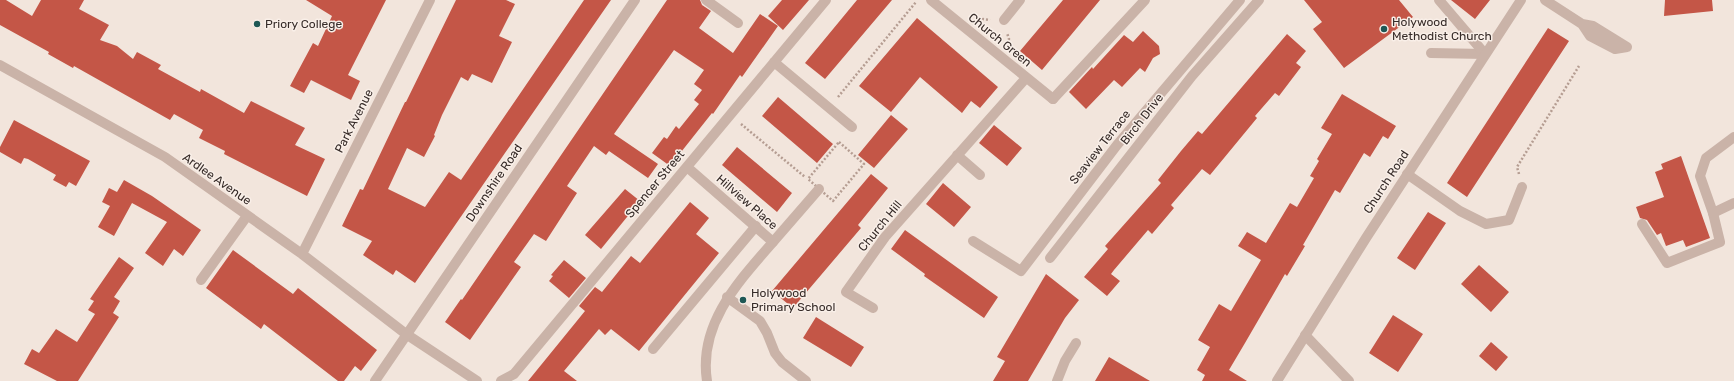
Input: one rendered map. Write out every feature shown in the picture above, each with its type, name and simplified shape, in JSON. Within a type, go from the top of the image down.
[{"type":"street","name":"Park Avenue","points":[[302,254],[430,0]]},
{"type":"street","name":"Downshire Road","points":[[375,381],[635,0]]},
{"type":"street","points":[[706,0],[738,23]]},
{"type":"street","name":"Spencer Street","points":[[501,381],[514,374],[826,0]]},
{"type":"street","name":"Church Green","points":[[931,0],[1053,99],[1145,0]]},
{"type":"street","name":"Church Green","points":[[1004,20],[1020,0]]},
{"type":"street","name":"Seaview Terrace","points":[[973,241],[1021,270],[1116,145],[1240,0]]},
{"type":"street","name":"Birch Drive","points":[[1050,258],[1192,76],[1259,0]]},
{"type":"street","points":[[1439,0],[1485,54]]},
{"type":"street","name":"Church Road","points":[[1277,381],[1407,174],[1521,0]]},
{"type":"street","points":[[1545,0],[1582,24]]},
{"type":"street","points":[[1430,53],[1485,54]]},
{"type":"street","points":[[774,62],[852,127]]},
{"type":"street","name":"Ardlee Avenue","points":[[0,65],[165,157],[302,254],[406,334]]},
{"type":"street","name":"Church Hill","points":[[873,308],[846,292],[885,237],[1026,78]]},
{"type":"street","points":[[1642,224],[1667,262],[1720,242],[1713,213],[1700,176],[1706,158],[1734,138]]},
{"type":"street","points":[[957,155],[980,175]]},
{"type":"street","name":"Hillview Place","points":[[687,167],[773,242],[819,189]]},
{"type":"street","points":[[1407,174],[1460,211],[1486,224],[1509,220],[1522,187]]},
{"type":"street","points":[[1713,213],[1734,203]]},
{"type":"street","points":[[201,280],[247,216]]},
{"type":"street","points":[[653,349],[756,226]]},
{"type":"street","points":[[707,381],[705,370],[708,345],[716,318],[727,297],[744,274],[773,242]]},
{"type":"street","points":[[727,297],[760,321],[767,333],[775,353],[782,362],[806,381]]},
{"type":"street","points":[[406,334],[477,381]]},
{"type":"street","points":[[1305,335],[1349,381]]},
{"type":"street","points":[[1057,381],[1065,361],[1076,343]]},
{"type":"path","points":[[829,108],[918,0]]},
{"type":"path","points":[[1522,187],[1517,167],[1579,66]]},
{"type":"path","points":[[730,115],[805,177]]},
{"type":"path","points":[[839,142],[864,164],[833,201],[819,189],[808,179],[839,142]]},
{"type":"building","points":[[0,0],[6,0],[32,16],[41,0],[84,0],[79,9],[109,25],[100,40],[117,46],[133,59],[137,52],[161,65],[158,69],[200,92],[201,89],[244,113],[251,101],[305,128],[295,145],[325,159],[307,196],[224,154],[225,151],[199,138],[203,130],[174,114],[170,120],[74,66],[73,68],[48,54],[49,52],[0,25]]},
{"type":"building","points":[[306,0],[386,0],[348,75],[360,81],[351,100],[311,80],[304,93],[290,86],[313,43],[318,46],[332,16]]},
{"type":"building","points":[[456,0],[506,0],[515,4],[499,36],[512,42],[492,83],[472,74],[468,81],[461,77],[442,115],[434,135],[435,136],[424,157],[407,148],[388,189],[425,207],[449,172],[461,180],[584,0],[611,0],[415,283],[396,270],[393,275],[363,255],[372,241],[342,226],[360,189],[363,190]]},
{"type":"building","points":[[667,0],[700,0],[702,5],[711,11],[699,28],[733,53],[760,14],[778,26],[742,77],[740,75],[713,114],[712,113],[670,166],[652,153],[664,137],[667,139],[676,126],[679,129],[699,104],[694,100],[702,90],[694,84],[704,70],[674,50],[614,134],[658,164],[648,178],[609,151],[606,155],[594,146],[567,186],[577,193],[546,241],[534,234],[514,262],[521,267],[470,340],[445,322],[461,299],[462,300]]},
{"type":"building","points":[[782,0],[809,0],[783,30],[768,16]]},
{"type":"building","points":[[857,0],[892,0],[825,79],[805,63]]},
{"type":"building","points":[[1063,0],[1100,0],[1042,70],[1020,51]]},
{"type":"building","points":[[1304,0],[1399,0],[1413,17],[1344,68],[1313,29],[1322,22]]},
{"type":"building","points":[[1451,0],[1490,0],[1475,19]]},
{"type":"building","points":[[1665,0],[1712,0],[1713,11],[1664,16]]},
{"type":"building","points":[[917,18],[998,87],[980,108],[971,101],[962,113],[920,77],[891,112],[859,86]]},
{"type":"building","points":[[1548,28],[1569,41],[1467,197],[1447,183]]},
{"type":"building","points":[[1143,31],[1159,46],[1160,54],[1153,58],[1145,72],[1140,68],[1122,87],[1114,80],[1086,109],[1069,92],[1092,67],[1093,69],[1124,35],[1133,42]]},
{"type":"building","points":[[1287,34],[1306,51],[1296,63],[1301,67],[1279,96],[1275,93],[1255,116],[1257,118],[1210,175],[1202,169],[1171,205],[1174,208],[1152,234],[1148,230],[1114,270],[1111,274],[1120,281],[1107,296],[1084,277],[1108,249],[1105,246],[1161,183],[1158,180],[1198,131],[1202,134]]},
{"type":"building","points":[[1342,94],[1396,126],[1388,139],[1383,136],[1370,157],[1364,153],[1340,193],[1335,190],[1303,245],[1305,246],[1287,276],[1285,274],[1229,370],[1247,381],[1202,381],[1205,375],[1197,370],[1210,347],[1198,340],[1219,304],[1231,311],[1261,260],[1238,246],[1247,232],[1266,243],[1290,203],[1297,207],[1314,178],[1310,176],[1319,161],[1317,159],[1332,134],[1321,128]]},
{"type":"building","points":[[778,97],[833,144],[817,163],[762,116]]},
{"type":"building","points":[[891,115],[908,129],[874,168],[858,155]]},
{"type":"building","points":[[14,120],[90,161],[76,186],[69,182],[66,187],[53,180],[56,175],[28,159],[24,158],[21,164],[0,152],[0,147]]},
{"type":"building","points":[[994,125],[1022,148],[1007,166],[979,143]]},
{"type":"building","points":[[737,147],[792,193],[777,212],[722,165]]},
{"type":"building","points":[[1681,156],[1710,238],[1686,247],[1683,240],[1666,246],[1661,233],[1657,235],[1647,220],[1640,218],[1636,207],[1664,197],[1655,172],[1663,169],[1661,164]]},
{"type":"building","points":[[871,174],[888,188],[858,225],[861,228],[793,308],[772,291]]},
{"type":"building","points":[[124,180],[152,196],[201,230],[183,256],[174,249],[163,266],[145,253],[167,222],[132,203],[114,236],[98,227],[110,206],[102,202],[109,188],[117,192]]},
{"type":"building","points":[[943,183],[971,207],[954,227],[926,204]]},
{"type":"building","points":[[625,189],[640,201],[601,249],[585,235]]},
{"type":"building","points":[[690,202],[709,218],[696,234],[719,253],[639,351],[611,329],[605,335],[599,329],[564,371],[577,381],[528,381],[585,311],[579,306],[595,287],[602,292],[631,256],[640,263]]},
{"type":"building","points":[[1428,212],[1446,223],[1415,270],[1397,258]]},
{"type":"building","points":[[905,230],[998,297],[984,318],[924,276],[925,274],[891,249]]},
{"type":"building","points":[[233,250],[293,294],[298,288],[377,350],[361,371],[355,366],[344,381],[338,381],[264,324],[261,329],[206,288]]},
{"type":"building","points":[[119,257],[134,268],[114,297],[120,301],[113,313],[119,317],[78,381],[57,381],[24,364],[32,349],[39,353],[56,329],[77,342],[95,314],[88,310],[94,301],[90,299]]},
{"type":"building","points":[[564,260],[586,278],[569,298],[549,281],[553,276],[551,275]]},
{"type":"building","points":[[1479,265],[1509,292],[1491,312],[1461,284]]},
{"type":"building","points":[[1046,274],[1079,300],[1065,318],[1028,381],[993,381],[1005,361],[997,357]]},
{"type":"building","points":[[1393,315],[1423,334],[1398,372],[1369,353]]},
{"type":"building","points":[[816,317],[864,347],[851,367],[803,338]]},
{"type":"building","points":[[1491,342],[1508,357],[1496,371],[1479,356]]},
{"type":"building","points":[[1109,357],[1150,381],[1095,381]]},
{"type":"place","name":"Priory College","points":[[257,24]]},
{"type":"place","name":"Holywood Methodist Church","points":[[1384,29]]},
{"type":"place","name":"Holywood Primary School","points":[[743,300]]}]
